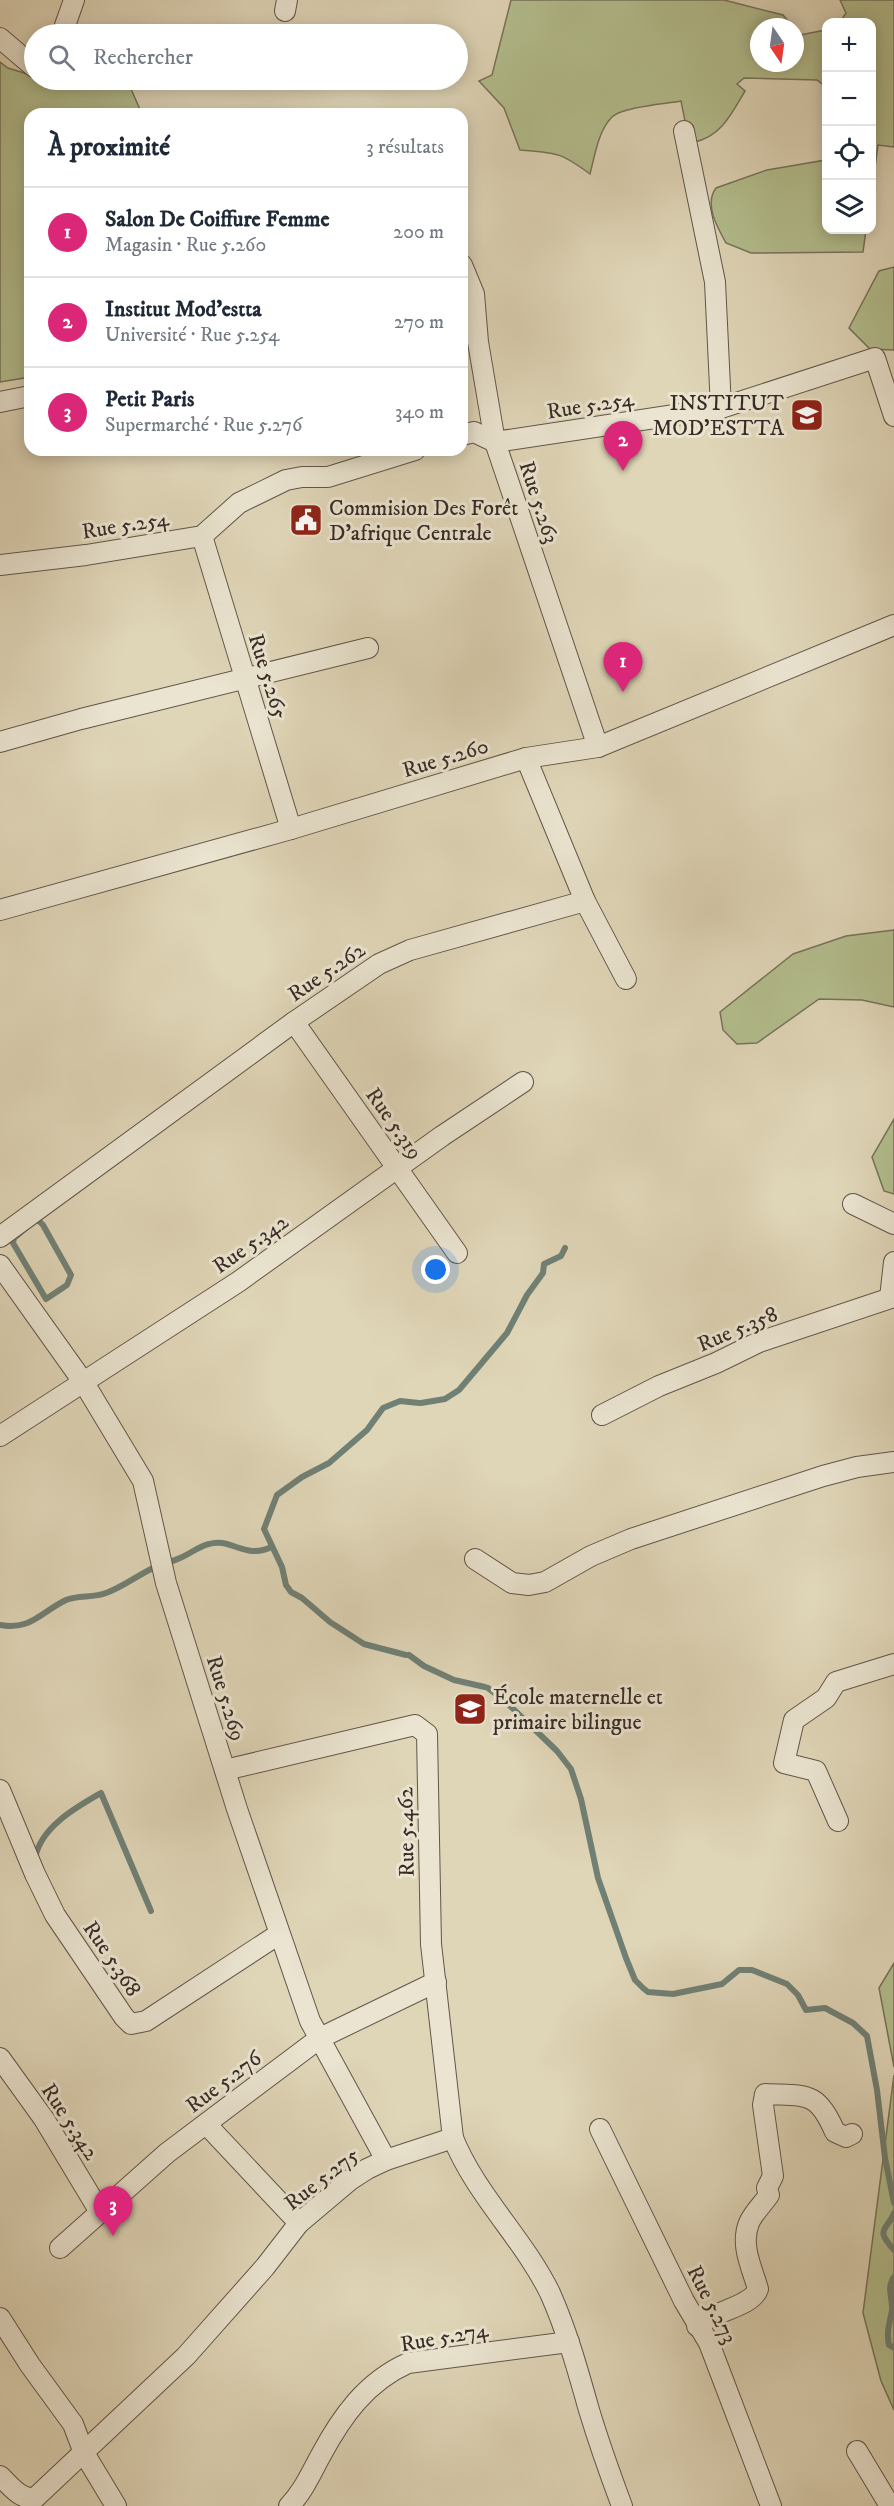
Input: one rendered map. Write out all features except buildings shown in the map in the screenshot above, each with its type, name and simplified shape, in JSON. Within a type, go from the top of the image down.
[{"type":"street","points":[[66,24],[74,0]]},
{"type":"street","points":[[0,38],[24,58]]},
{"type":"street","points":[[684,130],[715,282],[721,408]]},
{"type":"street","name":"Rue 5.263","points":[[468,280],[474,294],[478,342],[495,442],[598,747]]},
{"type":"street","name":"Rue 5.254","points":[[468,434],[474,432],[495,442],[721,408],[875,358],[894,416]]},
{"type":"street","points":[[0,402],[24,397]]},
{"type":"street","name":"Rue 5.254","points":[[0,565],[86,555],[202,536],[239,503],[286,480],[302,477],[328,477],[396,456]]},
{"type":"street","name":"Rue 5.265","points":[[202,536],[291,830]]},
{"type":"street","name":"Rue 5.260","points":[[0,910],[291,830],[526,758],[598,747],[894,625]]},
{"type":"street","points":[[0,742],[81,719],[368,648]]},
{"type":"street","points":[[526,758],[585,901],[626,979]]},
{"type":"street","name":"Rue 5.262","points":[[0,1238],[294,1022],[379,964],[395,955],[585,901]]},
{"type":"street","name":"Rue 5.319","points":[[294,1022],[457,1253]]},
{"type":"street","name":"Rue 5.342","points":[[0,1436],[238,1282],[397,1168],[523,1082]]},
{"type":"street","points":[[853,1204],[894,1224]]},
{"type":"street","points":[[892,1298],[890,1282],[894,1262]]},
{"type":"street","name":"Rue 5.269","points":[[0,1265],[84,1383],[143,1481],[166,1583],[225,1770],[310,2021],[386,2160]]},
{"type":"street","name":"Rue 5.358","points":[[603,1415],[659,1386],[716,1363],[759,1342],[892,1298]]},
{"type":"street","points":[[475,1559],[512,1583],[530,1585],[545,1582],[591,1556],[631,1539],[823,1476],[857,1467],[894,1462]]},
{"type":"street","points":[[838,1821],[816,1771],[784,1762],[794,1720],[825,1698],[836,1682],[894,1664]]},
{"type":"street","name":"Rue 5.462","points":[[225,1770],[415,1725],[427,1734],[431,1944],[453,2138]]},
{"type":"street","name":"Rue 5.368","points":[[0,1790],[55,1915],[131,2024],[146,2021],[279,1934]]},
{"type":"street","name":"Rue 5.276","points":[[60,2248],[166,2153],[320,2038],[436,1982]]},
{"type":"street","name":"Rue 5.342","points":[[0,2058],[44,2119],[100,2212]]},
{"type":"street","points":[[697,2326],[703,2320],[756,2296],[758,2289],[746,2250],[749,2222],[769,2195],[767,2188],[773,2176],[762,2105],[765,2094],[805,2096],[819,2103],[835,2132],[846,2137],[852,2134]]},
{"type":"street","points":[[206,2124],[299,2223]]},
{"type":"street","name":"Rue 5.273","points":[[600,2129],[697,2326],[710,2343],[771,2506]]},
{"type":"street","points":[[453,2138],[463,2164],[518,2241],[549,2292],[569,2342],[601,2448],[622,2506]]},
{"type":"street","name":"Rue 5.275","points":[[0,2476],[22,2496],[27,2499],[34,2498],[84,2453],[214,2327],[299,2223],[350,2180],[386,2160],[453,2138]]},
{"type":"street","points":[[0,2318],[30,2365],[73,2424],[84,2453],[116,2506]]},
{"type":"street","name":"Rue 5.274","points":[[289,2506],[303,2489],[329,2440],[348,2412],[374,2382],[390,2371],[408,2363],[569,2342]]},
{"type":"street","points":[[857,2451],[890,2506]]},
{"type":"green space","points":[[511,0],[724,0],[783,15],[786,18],[750,18],[750,72],[804,72],[804,34],[822,31],[822,84],[817,80],[744,78],[737,84],[745,91],[725,123],[712,135],[694,142],[688,136],[681,101],[644,106],[617,114],[603,129],[590,174],[572,161],[558,155],[520,150],[504,108],[479,81],[492,75]]},
{"type":"green space","points":[[840,0],[894,0],[894,147],[878,145],[876,160],[876,18],[843,18],[846,13]]},
{"type":"green space","points":[[0,62],[8,68],[24,73],[24,90],[131,90],[139,108],[24,108],[24,378],[0,382]]},
{"type":"green space","points":[[822,161],[822,234],[865,234],[863,252],[751,253],[726,243],[713,216],[711,201],[716,188],[767,170]]},
{"type":"green space","points":[[894,267],[894,350],[870,349],[849,328],[879,271]]},
{"type":"green space","points":[[894,930],[894,1007],[862,1000],[819,999],[757,1043],[737,1044],[723,1030],[720,1012],[793,954],[846,936]]},
{"type":"green space","points":[[894,1119],[894,1194],[884,1191],[872,1157]]},
{"type":"green space","points":[[894,1963],[894,2067],[879,1988]]},
{"type":"green space","points":[[894,2075],[894,2410],[881,2381],[863,2313]]},
{"type":"waterway","points":[[34,1221],[39,1221],[43,1225],[71,1275],[67,1285],[46,1299],[13,1243],[14,1238],[34,1221]]},
{"type":"waterway","points":[[421,1403],[445,1399],[459,1390],[507,1333],[527,1295],[543,1273],[544,1264],[561,1256],[565,1248]]},
{"type":"waterway","points":[[406,1655],[364,1644],[330,1622],[302,1598],[291,1592],[286,1585],[282,1567],[264,1529],[277,1495],[302,1477],[329,1463],[367,1430],[383,1408],[400,1401],[419,1403]]},
{"type":"waterway","points":[[0,1625],[27,1623],[66,1600],[106,1593],[155,1567],[205,1545],[224,1543],[254,1551],[271,1547]]},
{"type":"waterway","points":[[409,1655],[424,1666],[454,1680],[485,1687]]},
{"type":"waterway","points":[[488,1688],[504,1700],[557,1751],[571,1769],[581,1799],[598,1878],[626,1958],[635,1980],[643,1988],[648,1992],[673,1994],[722,1984],[739,1970],[752,1970],[787,1984],[798,1995],[806,2010],[825,2008],[853,2023],[867,2036],[894,2203]]},
{"type":"waterway","points":[[35,1858],[44,1837],[60,1820],[101,1793],[151,1911]]},
{"type":"waterway","points":[[894,2213],[883,2233],[894,2250]]},
{"type":"waterway","points":[[894,2277],[890,2286],[892,2310],[888,2336],[889,2345],[894,2348]]},
{"type":"place","name":"INSTITUT MOD'ESTTA","points":[[807,415]]},
{"type":"place","name":"Institut Mod'estta","points":[[623,471]]},
{"type":"place","name":"Commision Des Forêt D'afrique Centrale","points":[[306,520]]},
{"type":"place","name":"Salon De Coiffure Femme","points":[[623,692]]},
{"type":"place","name":"École maternelle et primaire bilingue","points":[[470,1709]]},
{"type":"place","name":"Petit Paris","points":[[113,2236]]}]
